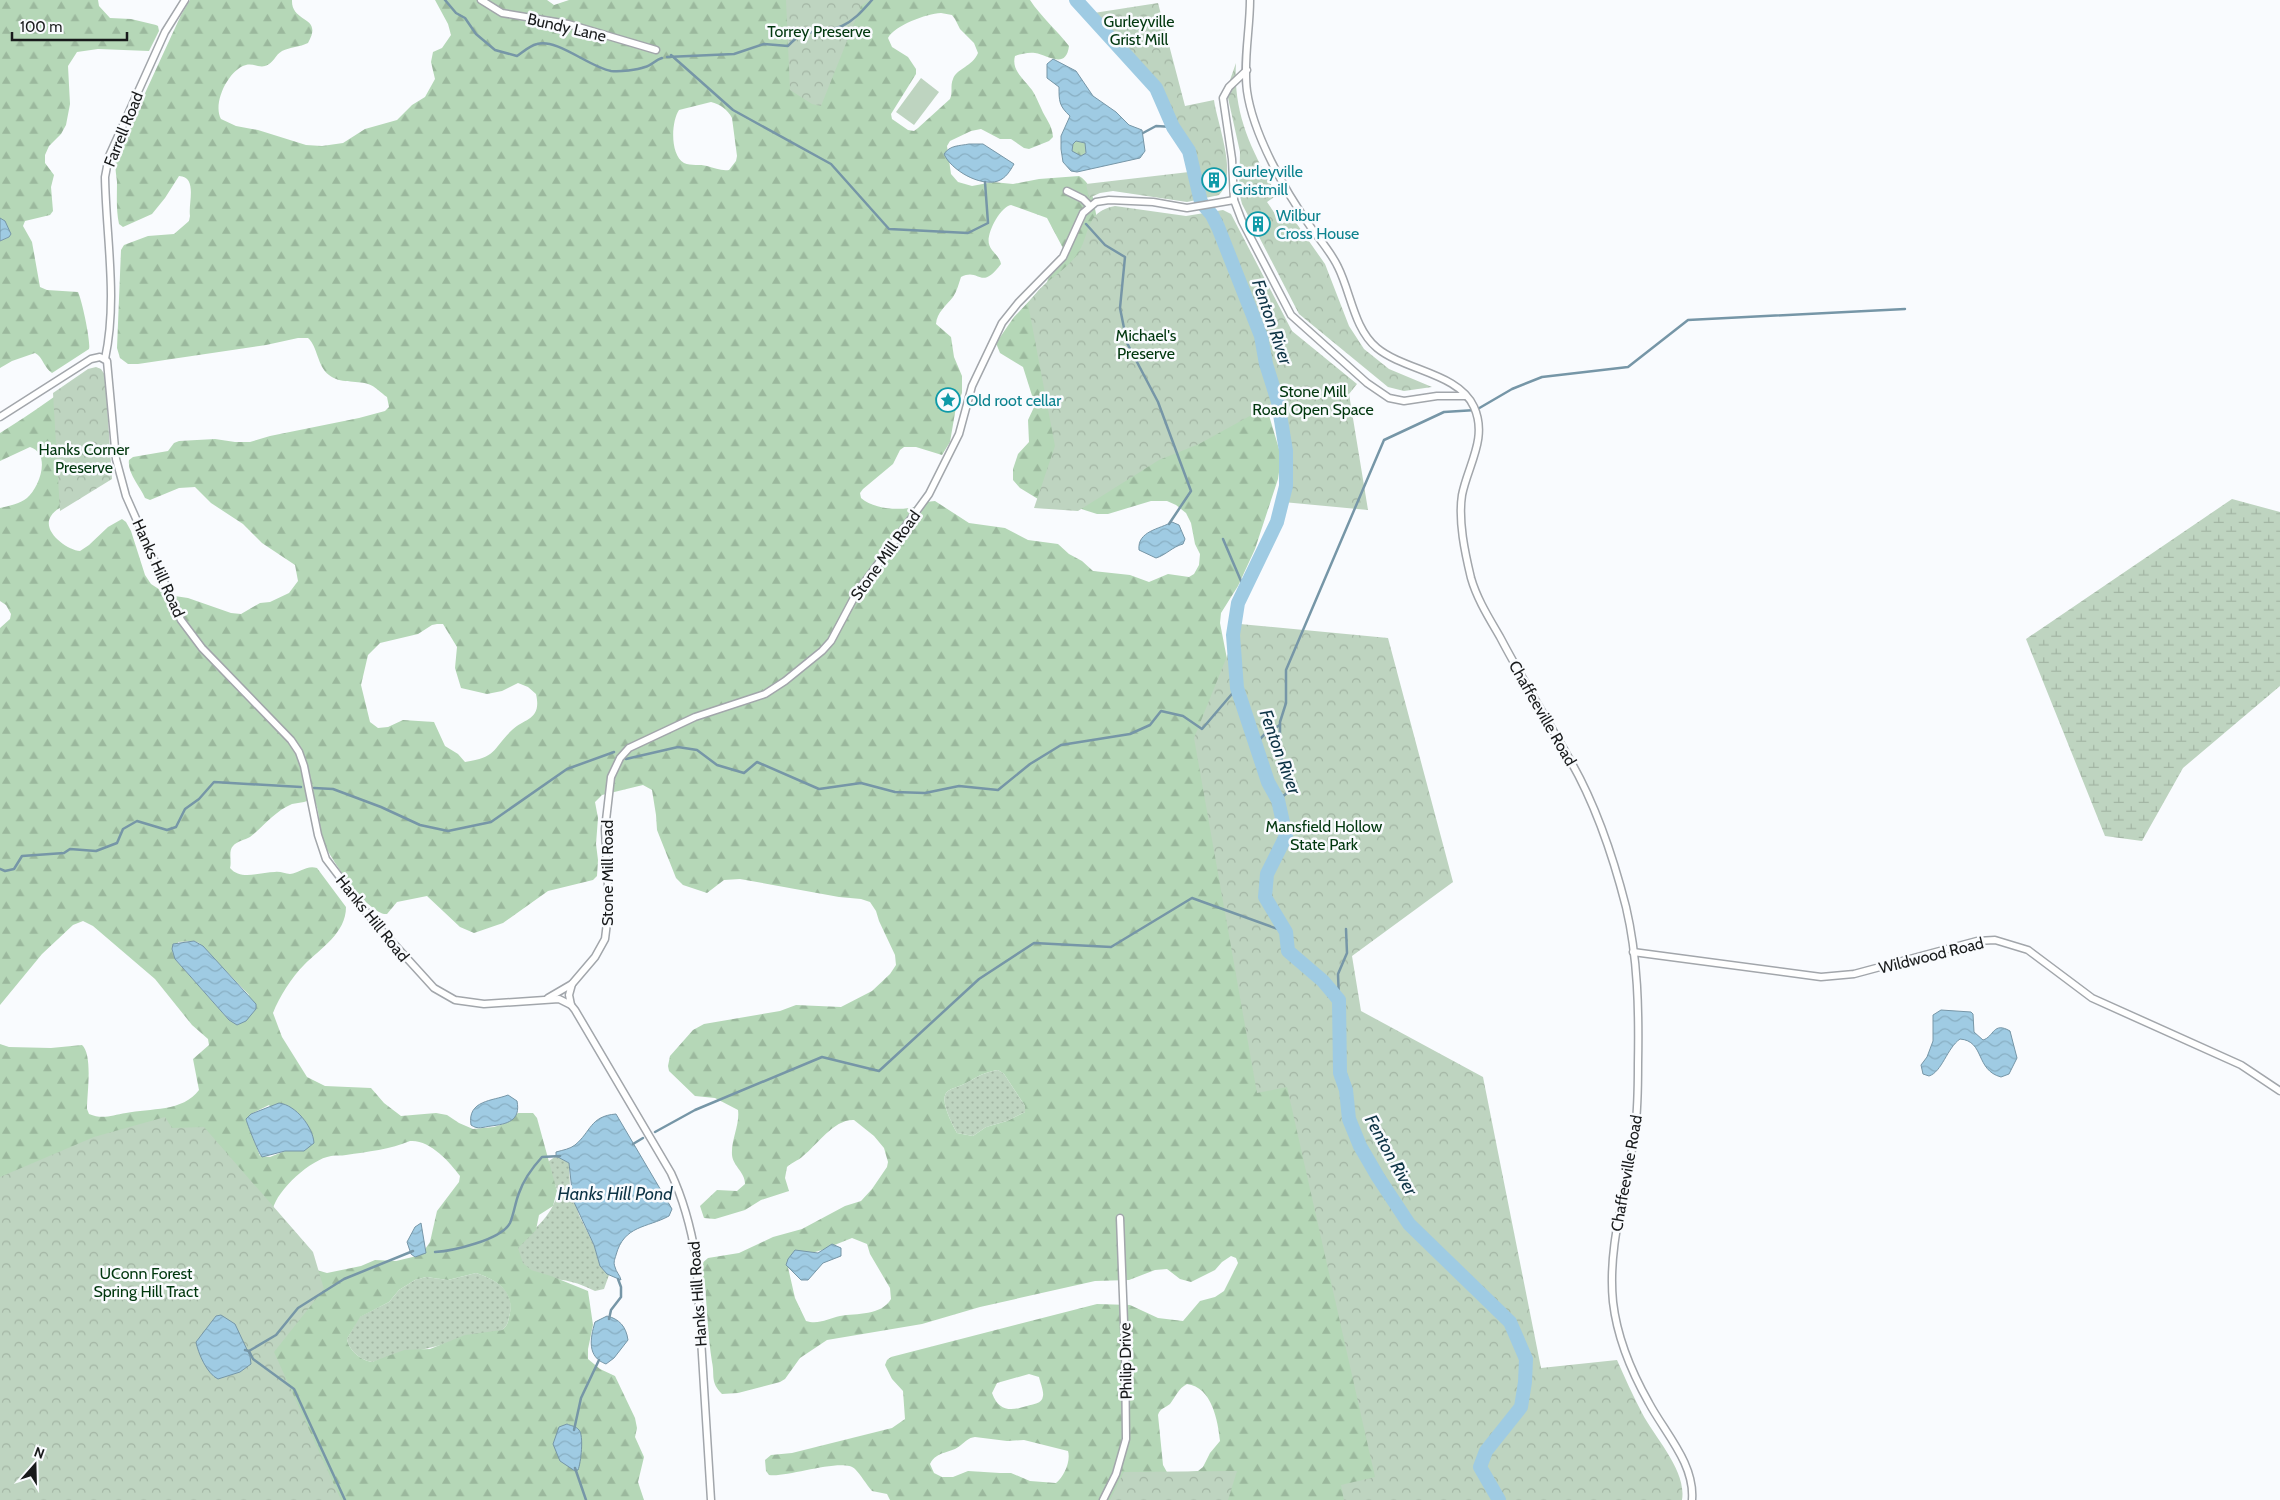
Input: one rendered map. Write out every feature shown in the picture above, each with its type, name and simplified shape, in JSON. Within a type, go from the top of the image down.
[{"type":"street","name":"Farrell Road","points":[[105,359],[112,306],[105,177],[109,156],[165,32],[185,0]]},
{"type":"street","name":"Bundy Lane","points":[[481,0],[502,13],[568,24],[656,50]]},
{"type":"street","name":"Chaffeeville Road","points":[[1250,0],[1247,91],[1253,114],[1267,150],[1298,207],[1336,262],[1366,337],[1385,354],[1448,381],[1466,396],[1476,410],[1479,438],[1462,496],[1463,528],[1473,583],[1482,604],[1527,688],[1572,761],[1591,798],[1626,907],[1634,952],[1640,1028],[1637,1117],[1629,1170],[1616,1229],[1612,1276],[1613,1305],[1634,1373],[1688,1471],[1693,1490],[1692,1500]]},
{"type":"street","points":[[1247,70],[1229,87],[1223,98],[1232,159],[1234,200],[1242,221],[1291,315],[1383,395],[1396,400],[1437,396],[1466,396]]},
{"type":"street","points":[[1067,191],[1084,199],[1090,206],[1096,202],[1127,200],[1187,208],[1234,200]]},
{"type":"street","name":"Stone Mill Road","points":[[547,999],[572,984],[598,953],[607,932],[609,906],[605,829],[611,778],[620,758],[634,745],[694,717],[765,694],[822,651],[831,641],[856,594],[929,494],[959,434],[972,386],[1002,323],[1018,303],[1063,257],[1083,213],[1090,206]]},
{"type":"street","points":[[0,417],[91,359],[100,357],[105,359]]},
{"type":"street","name":"Hanks Hill Road","points":[[105,359],[110,369],[116,459],[126,496],[160,576],[181,620],[202,648],[291,740],[299,752],[304,766],[318,835],[326,859],[374,922],[434,988],[455,1000],[484,1004],[559,999],[571,1006],[671,1173],[683,1199],[691,1226],[696,1258],[711,1500]]},
{"type":"street","name":"Wildwood Road","points":[[1634,952],[1821,977],[1854,974],[1977,941],[1995,940],[2028,950],[2092,998],[2241,1065],[2280,1091]]},
{"type":"street","points":[[571,1006],[569,999],[572,984]]},
{"type":"street","name":"Philip Drive","points":[[1103,1500],[1116,1474],[1123,1455],[1126,1439],[1126,1348],[1120,1218]]},
{"type":"green space","points":[[0,0],[98,0],[99,6],[110,18],[131,19],[156,25],[159,31],[149,51],[98,49],[77,52],[68,66],[70,104],[66,125],[61,134],[49,146],[45,155],[45,163],[54,175],[51,187],[53,211],[50,215],[25,221],[23,226],[32,242],[40,287],[47,290],[78,292],[86,321],[89,349],[52,373],[35,353],[12,361],[0,368],[0,241],[9,237],[0,218]]},
{"type":"green space","points":[[190,0],[292,0],[296,13],[310,23],[312,28],[312,34],[308,43],[282,51],[265,66],[246,65],[240,68],[228,80],[220,96],[219,112],[221,119],[236,126],[258,130],[306,145],[322,146],[343,143],[365,129],[397,120],[412,105],[425,97],[435,79],[431,62],[433,52],[442,48],[451,35],[448,24],[435,0],[547,0],[554,5],[569,0],[1030,0],[1069,46],[1064,58],[1056,59],[1040,54],[1025,53],[1015,56],[1014,61],[1022,78],[1035,94],[1050,125],[1053,137],[1049,141],[1029,149],[1024,148],[1011,139],[1000,139],[981,129],[971,131],[950,141],[947,146],[951,174],[958,182],[972,186],[993,182],[1013,184],[1039,179],[1079,176],[1091,190],[1098,221],[1257,375],[1281,459],[1278,479],[1255,549],[1238,586],[1221,613],[1220,623],[1228,664],[1488,1500],[890,1500],[887,1494],[872,1491],[855,1469],[849,1466],[827,1466],[788,1474],[769,1475],[766,1471],[765,1460],[771,1455],[792,1453],[892,1428],[905,1419],[903,1391],[892,1379],[885,1365],[891,1357],[1097,1304],[1130,1305],[1158,1318],[1183,1321],[1200,1301],[1215,1297],[1224,1291],[1238,1263],[1236,1258],[1231,1256],[1215,1270],[1191,1282],[1180,1279],[1167,1269],[1155,1270],[1129,1280],[1095,1281],[980,1307],[922,1324],[827,1340],[800,1358],[785,1379],[780,1382],[738,1393],[722,1394],[718,1390],[714,1379],[705,1284],[700,1265],[708,1258],[739,1253],[773,1237],[802,1229],[845,1206],[861,1201],[872,1189],[887,1167],[888,1162],[884,1148],[874,1136],[854,1120],[847,1121],[833,1128],[801,1158],[787,1167],[785,1178],[789,1191],[761,1200],[745,1210],[715,1219],[704,1218],[700,1206],[717,1190],[737,1191],[745,1184],[732,1155],[738,1110],[715,1098],[695,1096],[669,1071],[670,1056],[693,1030],[704,1024],[780,1011],[796,1005],[841,1007],[872,991],[890,974],[896,965],[895,955],[876,911],[870,902],[861,899],[839,897],[740,879],[724,880],[707,893],[683,885],[676,878],[657,830],[652,790],[643,785],[602,795],[595,802],[598,818],[596,844],[598,860],[597,876],[593,880],[548,891],[503,923],[474,933],[460,927],[427,896],[397,902],[387,914],[379,912],[370,906],[350,884],[327,849],[322,837],[316,803],[312,800],[286,807],[250,837],[235,844],[231,851],[230,868],[240,874],[251,875],[277,872],[290,874],[306,868],[317,868],[346,907],[342,925],[331,939],[295,975],[282,994],[273,1013],[282,1037],[307,1077],[325,1086],[371,1088],[384,1103],[401,1116],[436,1113],[447,1115],[473,1129],[494,1127],[506,1123],[518,1113],[533,1113],[537,1118],[557,1191],[553,1206],[539,1215],[536,1230],[518,1248],[523,1263],[531,1270],[588,1291],[593,1325],[588,1359],[600,1369],[615,1376],[635,1418],[637,1428],[635,1437],[644,1457],[638,1482],[644,1500],[76,1500],[0,1182],[0,1044],[9,1047],[51,1048],[82,1045],[88,1065],[87,1109],[89,1114],[103,1117],[175,1106],[192,1097],[199,1090],[193,1059],[209,1045],[208,1039],[192,1025],[155,979],[93,926],[83,921],[73,925],[42,954],[0,1005],[0,628],[10,619],[11,614],[6,605],[0,601],[0,508],[27,498],[36,487],[42,464],[41,457],[37,451],[30,447],[0,461],[0,433],[95,368],[100,369],[101,373],[74,500],[53,513],[49,522],[49,528],[62,543],[80,551],[108,527],[122,519],[131,531],[145,575],[151,584],[168,595],[188,598],[231,613],[241,614],[260,603],[270,602],[289,593],[298,581],[295,565],[262,543],[243,524],[211,503],[195,487],[179,488],[150,500],[145,498],[132,475],[129,460],[133,457],[168,451],[174,443],[179,441],[215,439],[250,442],[270,436],[359,418],[385,411],[389,407],[387,397],[371,385],[338,380],[329,375],[322,367],[314,346],[308,338],[298,338],[266,345],[138,364],[128,364],[120,358],[117,348],[121,250],[124,245],[148,236],[174,234],[189,221],[190,216],[190,186],[185,177],[179,176],[152,214],[123,227],[119,224],[117,209],[115,165],[117,154],[181,15]],"holes":[[[941,13],[952,15],[960,29],[974,43],[978,53],[972,61],[955,75],[952,82],[950,99],[914,131],[908,130],[892,119],[891,114],[916,74],[916,69],[908,57],[892,47],[888,38],[897,29],[919,18]],[[711,102],[718,104],[726,110],[732,118],[737,156],[736,161],[729,170],[687,164],[679,159],[673,138],[676,115],[679,110]],[[1011,205],[1047,218],[1065,252],[1050,273],[1047,282],[1014,317],[996,343],[1000,353],[1023,367],[1035,405],[1028,420],[1029,442],[1018,454],[1013,469],[1013,480],[1020,488],[1038,499],[1097,514],[1108,514],[1151,501],[1167,501],[1176,505],[1186,513],[1191,523],[1195,544],[1200,554],[1199,565],[1194,574],[1189,577],[1168,574],[1149,582],[1130,575],[1093,571],[1058,544],[1028,540],[1005,528],[969,523],[935,501],[912,508],[897,509],[874,505],[861,498],[860,493],[863,489],[893,464],[900,450],[904,447],[916,447],[942,455],[950,442],[956,407],[962,393],[962,376],[954,357],[951,337],[936,324],[940,313],[954,295],[961,277],[972,275],[984,278],[994,272],[1001,264],[989,244],[990,234],[998,216]],[[443,624],[457,647],[455,668],[461,688],[487,694],[502,691],[518,683],[528,687],[536,694],[537,709],[531,717],[512,730],[489,755],[465,762],[458,754],[445,746],[434,722],[403,720],[388,727],[378,728],[370,722],[361,685],[368,655],[380,643],[418,634],[432,625]],[[194,941],[199,943],[249,995],[229,1020],[175,959],[178,942]],[[998,1070],[1004,1074],[1025,1106],[1025,1112],[1007,1121],[986,1127],[973,1136],[957,1133],[945,1105],[945,1094],[983,1074]],[[269,1105],[304,1151],[285,1151],[270,1157],[260,1156],[246,1119],[251,1114]],[[410,1141],[417,1141],[432,1148],[445,1158],[460,1176],[459,1182],[437,1211],[430,1242],[421,1255],[396,1261],[375,1260],[361,1266],[327,1273],[313,1269],[273,1209],[276,1201],[296,1176],[323,1158],[387,1148]],[[852,1238],[867,1244],[870,1254],[890,1288],[891,1299],[887,1304],[875,1311],[840,1316],[820,1322],[806,1321],[795,1298],[787,1263],[791,1259],[822,1250]],[[476,1273],[498,1283],[510,1301],[506,1326],[502,1330],[465,1335],[430,1349],[404,1350],[372,1362],[356,1354],[350,1347],[347,1339],[360,1317],[389,1302],[399,1290],[415,1280],[426,1277],[448,1280]],[[1029,1374],[1039,1377],[1043,1394],[1039,1402],[1011,1409],[1002,1407],[992,1393],[997,1383]],[[1187,1384],[1196,1386],[1208,1398],[1218,1424],[1220,1441],[1210,1453],[1203,1467],[1198,1471],[1168,1474],[1163,1465],[1158,1415],[1161,1409],[1170,1404],[1179,1390]],[[975,1437],[1007,1441],[1024,1440],[1068,1451],[1068,1464],[1062,1477],[1056,1483],[1030,1481],[1011,1473],[968,1471],[953,1477],[942,1477],[934,1473],[930,1464],[936,1456],[957,1448]]]},
{"type":"green space","name":"Torrey Preserve","points":[[786,0],[870,0],[861,6],[821,106],[812,104],[790,90]]},
{"type":"green space","name":"Gurleyville Grist Mill","points":[[1158,3],[1185,106],[1214,100],[1227,163],[1225,187],[1219,195],[1187,202],[1113,191],[1100,193],[1089,198],[1086,184],[1189,172],[1184,135],[1169,109],[1120,48],[1081,15]]},
{"type":"green space","points":[[1236,63],[1236,82],[1241,116],[1252,148],[1277,195],[1267,202],[1282,224],[1292,217],[1325,264],[1349,326],[1364,349],[1389,369],[1432,387],[1404,391],[1388,387],[1299,314],[1242,204],[1239,192],[1240,152],[1228,98],[1230,80]]},
{"type":"green space","points":[[921,78],[939,92],[914,125],[896,112]]},
{"type":"green space","points":[[1079,140],[1087,148],[1079,156],[1071,148]]},
{"type":"green space","name":"Michael's Preserve","points":[[1115,206],[1186,216],[1223,210],[1231,214],[1292,331],[1357,384],[1349,394],[1368,510],[1283,502],[1287,476],[1286,451],[1275,402],[1199,444],[1159,460],[1078,511],[1034,508],[1055,446],[1028,304],[1041,288],[1077,255],[1093,219],[1098,213]]},
{"type":"green space","name":"Hanks Corner Preserve","points":[[96,367],[101,369],[105,375],[112,479],[60,511],[53,393],[88,369]]},
{"type":"green space","points":[[2232,499],[2280,512],[2280,686],[2183,768],[2142,841],[2105,836],[2026,639]]},
{"type":"green space","name":"Mansfield Hollow State Park","points":[[1240,624],[1388,638],[1453,882],[1352,956],[1361,1011],[1483,1077],[1541,1368],[1617,1360],[1642,1413],[1675,1466],[1680,1478],[1682,1500],[1344,1500],[1341,1485],[1375,1477],[1287,1087],[1257,1093],[1194,738]]},
{"type":"green space","points":[[998,1070],[1004,1074],[1025,1106],[1025,1112],[1007,1121],[986,1127],[973,1136],[957,1133],[945,1105],[945,1094],[983,1074]]},
{"type":"green space","name":"UConn Forest Spring Hill Tract","points":[[165,1117],[172,1128],[204,1127],[313,1252],[324,1289],[274,1352],[341,1500],[0,1500],[0,1177],[94,1137]]},
{"type":"green space","points":[[556,1156],[569,1163],[570,1187],[579,1215],[594,1245],[600,1266],[609,1275],[604,1289],[595,1291],[580,1284],[557,1279],[532,1280],[514,1249],[540,1224],[555,1202],[558,1192],[549,1170],[549,1161]]},
{"type":"green space","points":[[476,1273],[498,1283],[508,1294],[511,1308],[508,1323],[502,1330],[372,1362],[360,1357],[350,1347],[347,1339],[359,1317],[389,1302],[399,1290],[415,1280],[426,1277],[448,1280]]},
{"type":"green space","points":[[1237,1471],[1228,1500],[1110,1500],[1124,1472]]},
{"type":"water","points":[[1053,59],[1076,71],[1093,96],[1116,112],[1129,125],[1142,130],[1145,151],[1140,158],[1077,172],[1071,171],[1063,162],[1061,149],[1061,136],[1070,116],[1060,103],[1059,87],[1047,78],[1047,64]],"holes":[[[1076,141],[1085,143],[1086,153],[1081,156],[1072,151],[1073,144]]]},
{"type":"water","points":[[983,144],[1014,164],[1006,176],[998,181],[983,182],[967,176],[953,166],[944,154],[952,147]]},
{"type":"water","points":[[0,218],[5,221],[11,234],[0,241]]},
{"type":"water","points":[[1172,522],[1179,525],[1185,539],[1183,544],[1156,558],[1139,550],[1139,544],[1145,535]]},
{"type":"water","points":[[194,941],[203,946],[256,1004],[256,1009],[246,1021],[237,1025],[229,1020],[175,959],[172,949],[173,944]]},
{"type":"water","points":[[1941,1010],[1971,1012],[1973,1014],[1974,1032],[1983,1040],[2000,1028],[2010,1031],[2017,1058],[2009,1074],[2001,1077],[1993,1073],[1987,1068],[1973,1045],[1968,1041],[1960,1039],[1951,1048],[1934,1074],[1929,1076],[1923,1074],[1921,1065],[1927,1057],[1933,1041],[1933,1015]]},
{"type":"water","points":[[508,1095],[517,1101],[517,1113],[512,1120],[481,1128],[471,1125],[471,1117],[477,1106]]},
{"type":"water","points":[[279,1103],[292,1108],[303,1118],[310,1130],[314,1143],[304,1151],[285,1151],[262,1157],[246,1119],[251,1114]]},
{"type":"water","name":"Hanks Hill Pond","points":[[616,1114],[672,1209],[669,1216],[637,1229],[625,1238],[620,1245],[614,1262],[621,1280],[607,1274],[600,1266],[594,1245],[573,1200],[569,1163],[556,1156],[556,1152],[575,1145],[596,1121],[607,1115]]},
{"type":"water","points":[[421,1223],[426,1253],[415,1257],[411,1254],[407,1242],[415,1227]]},
{"type":"water","points":[[832,1244],[841,1248],[841,1256],[823,1263],[808,1280],[801,1280],[786,1265],[795,1250],[818,1253]]},
{"type":"water","points":[[221,1315],[235,1324],[250,1356],[251,1364],[240,1372],[218,1379],[207,1368],[196,1342],[216,1316]]},
{"type":"water","points":[[607,1316],[621,1324],[626,1331],[628,1340],[614,1358],[606,1364],[596,1357],[591,1341],[595,1322]]},
{"type":"water","points":[[567,1424],[575,1427],[581,1433],[582,1449],[580,1462],[578,1470],[575,1471],[560,1461],[553,1444],[559,1427]]},
{"type":"waterway","points":[[445,0],[456,13],[465,18],[476,34],[495,50],[517,56],[531,46],[545,43],[554,45],[611,71],[642,68],[662,58]]},
{"type":"waterway","points":[[667,57],[734,54],[764,44],[788,46],[801,35],[834,29],[847,24],[872,0]]},
{"type":"waterway","name":"Fenton River","points":[[1076,0],[1156,88],[1173,127],[1189,151],[1201,202],[1212,215],[1218,227],[1261,336],[1266,364],[1278,402],[1286,451],[1286,486],[1277,522],[1238,603],[1233,635],[1237,688],[1268,782],[1278,800],[1286,836],[1267,874],[1265,897],[1286,932],[1288,951],[1323,981],[1339,1000],[1340,1073],[1346,1090],[1349,1119],[1360,1146],[1409,1224],[1510,1322],[1526,1359],[1521,1407],[1486,1451],[1480,1467],[1499,1500]]},
{"type":"waterway","points":[[671,55],[733,110],[831,164],[889,229],[968,233],[988,223],[985,182]]},
{"type":"waterway","points":[[1143,133],[1156,126],[1173,127]]},
{"type":"waterway","points":[[1086,224],[1105,245],[1125,257],[1120,308],[1127,343],[1158,402],[1191,491],[1169,524]]},
{"type":"waterway","points":[[1278,800],[1287,793],[1280,748],[1280,722],[1286,703],[1286,670],[1384,440],[1444,412],[1476,410],[1512,389],[1542,377],[1628,367],[1688,320],[1905,309]]},
{"type":"waterway","points":[[1223,539],[1244,588]]},
{"type":"waterway","points":[[626,759],[678,747],[697,750],[717,765],[744,773],[757,762],[819,789],[861,783],[895,792],[925,793],[959,786],[998,790],[1030,764],[1061,745],[1130,734],[1150,725],[1161,711],[1183,716],[1202,729],[1237,688]]},
{"type":"waterway","points":[[1256,743],[1266,733],[1280,725]]},
{"type":"waterway","points":[[314,788],[333,789],[381,807],[420,825],[448,831],[491,822],[567,769],[614,752]]},
{"type":"waterway","points":[[0,869],[5,871],[14,869],[22,856],[64,853],[70,849],[96,851],[117,843],[123,829],[137,821],[167,830],[176,827],[185,809],[199,799],[214,782],[301,787]]},
{"type":"waterway","points":[[655,1132],[695,1110],[822,1057],[879,1071],[979,979],[1034,943],[1111,947],[1192,898],[1286,932]]},
{"type":"waterway","points":[[1339,1000],[1338,974],[1347,953],[1346,929]]},
{"type":"waterway","points":[[633,1144],[643,1138]]},
{"type":"waterway","points":[[435,1252],[476,1244],[497,1235],[505,1229],[510,1223],[521,1188],[532,1170],[542,1157],[560,1156]]},
{"type":"waterway","points":[[245,1350],[249,1351],[276,1335],[298,1308],[344,1279],[413,1251]]},
{"type":"waterway","points":[[609,1319],[611,1310],[621,1297],[621,1287],[618,1279]]},
{"type":"waterway","points":[[249,1351],[253,1359],[294,1389],[345,1500]]},
{"type":"waterway","points":[[574,1430],[581,1398],[599,1360]]},
{"type":"waterway","points":[[575,1468],[586,1500]]},
{"type":"place","name":"Gurleyville Gristmill","points":[[1214,180]]},
{"type":"place","name":"Wilbur Cross House","points":[[1258,224]]},
{"type":"place","name":"Old root cellar","points":[[948,400]]},
{"type":"park label","name":"Stone Mill Road Open Space","points":[[1313,400]]}]
